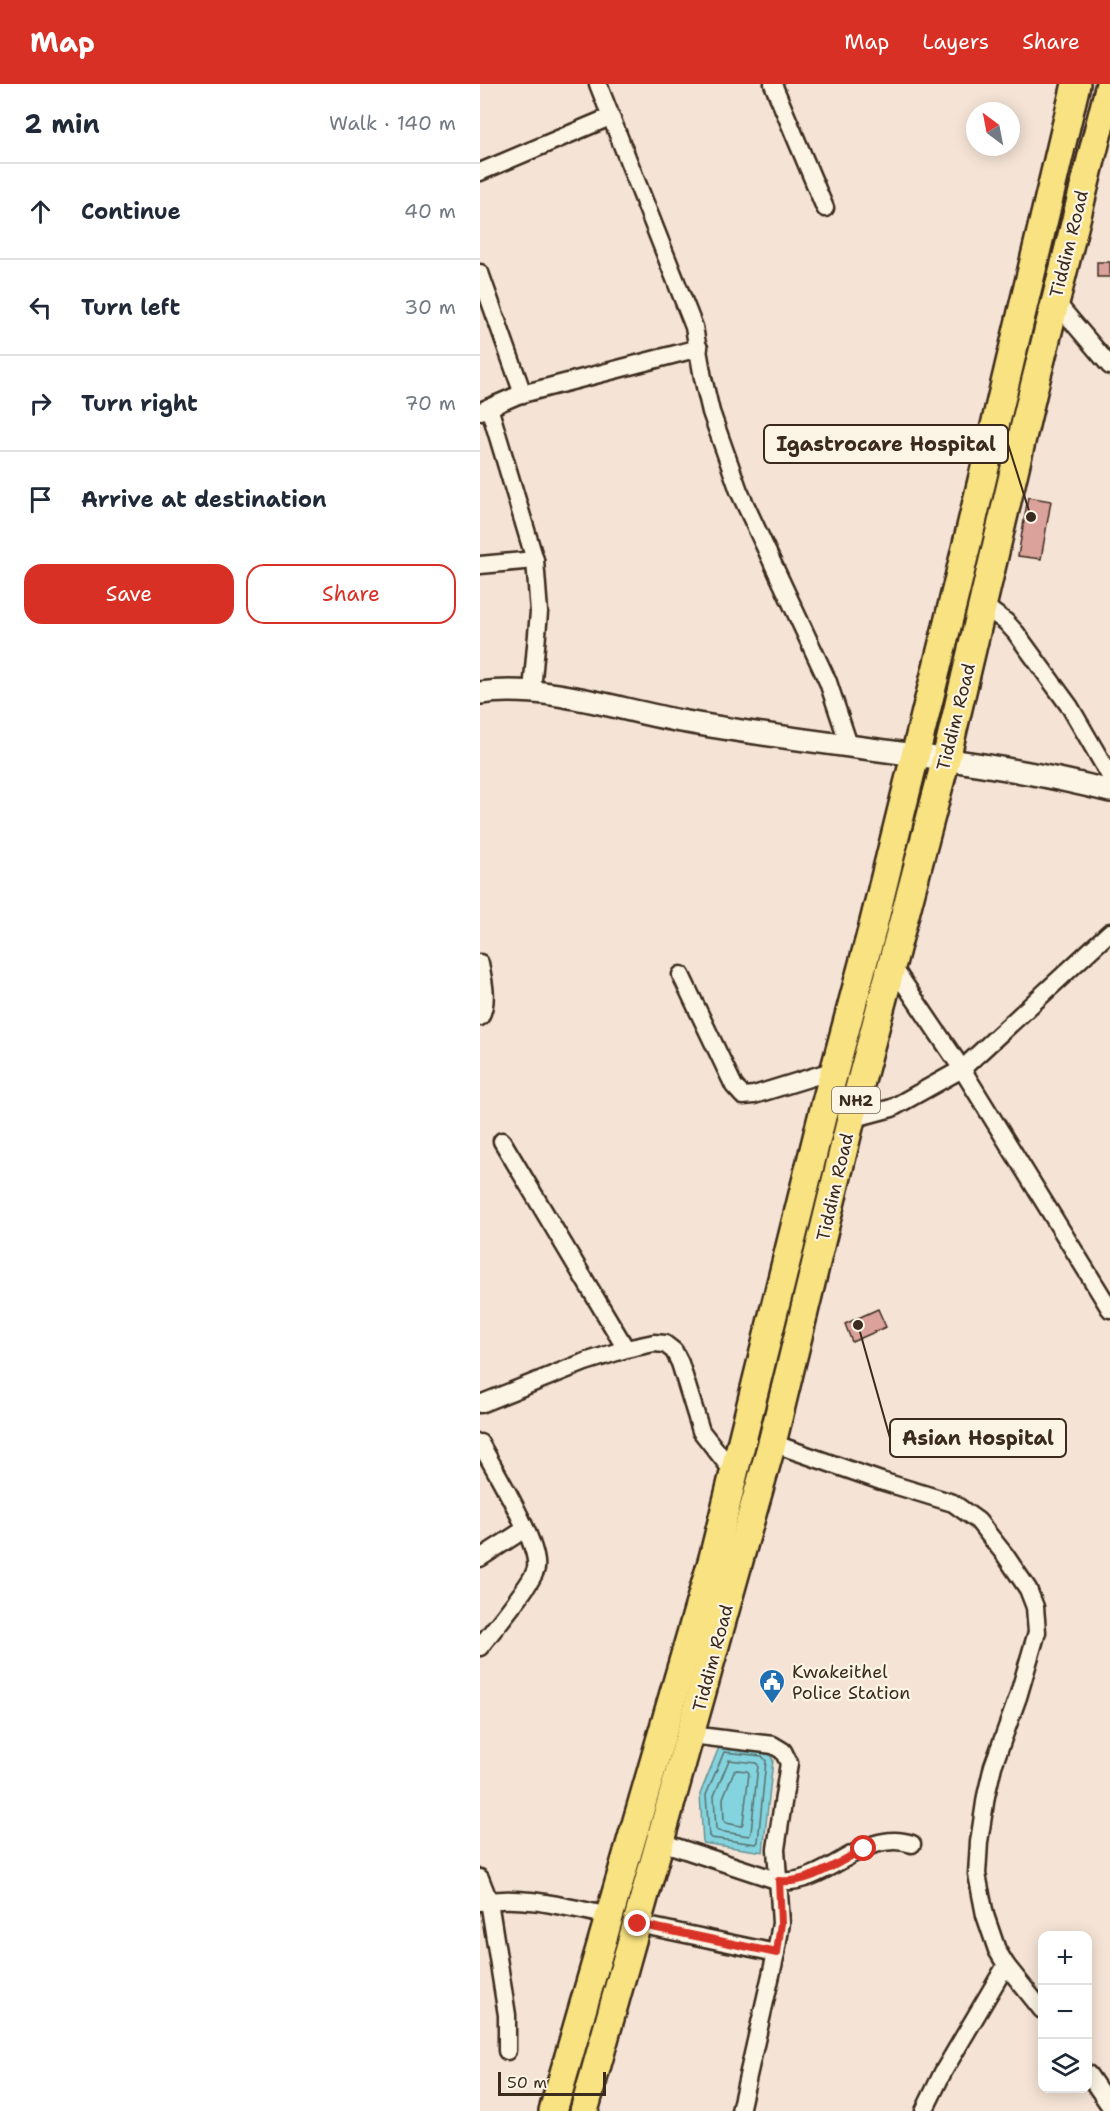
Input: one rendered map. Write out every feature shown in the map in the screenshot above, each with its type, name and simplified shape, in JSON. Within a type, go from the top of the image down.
[{"type":"highway","name":"Tiddim Road","points":[[553,2111],[713,1558],[915,754],[1076,84]]},
{"type":"highway","name":"Tiddim Road","points":[[584,2111],[772,1443],[851,1119],[946,759],[1055,301],[1110,84]]},
{"type":"street","points":[[598,84],[694,327],[711,412],[739,491],[828,682],[849,746]]},
{"type":"street","points":[[774,84],[825,208]]},
{"type":"street","points":[[480,172],[610,117]]},
{"type":"street","points":[[480,273],[523,394]]},
{"type":"street","points":[[1055,301],[1110,366]]},
{"type":"street","points":[[532,691],[539,612],[535,560],[484,410],[523,394],[699,348]]},
{"type":"street","points":[[480,566],[535,560]]},
{"type":"street","points":[[983,605],[1006,622],[1016,633],[1070,707],[1110,776]]},
{"type":"street","points":[[480,693],[505,690],[532,691],[681,721],[946,759],[1073,781],[1110,791]]},
{"type":"street","points":[[851,1119],[892,1108],[962,1069],[1110,932]]},
{"type":"street","points":[[480,963],[485,1000],[480,1017]]},
{"type":"street","points":[[891,964],[962,1069],[1110,1309]]},
{"type":"street","points":[[681,975],[734,1086],[743,1096],[754,1095],[835,1070]]},
{"type":"street","points":[[502,1141],[626,1349]]},
{"type":"street","points":[[480,1404],[585,1362],[626,1349],[654,1343],[665,1344],[674,1351],[680,1363],[700,1431],[734,1473]]},
{"type":"street","points":[[480,1443],[525,1529],[535,1556],[536,1569],[530,1581],[480,1647]]},
{"type":"street","points":[[772,1443],[953,1503],[978,1521],[1028,1589],[1035,1607],[1037,1632],[1018,1697],[993,1766],[986,1796],[977,1874],[985,1915],[997,1950],[1038,2005]]},
{"type":"street","points":[[480,1558],[525,1529]]},
{"type":"street","points":[[691,1735],[773,1745],[787,1757],[789,1763],[776,1849],[781,1923],[777,1953],[740,2111]]},
{"type":"street","points":[[661,1842],[788,1882],[808,1878],[883,1841],[902,1840],[912,1844]]},
{"type":"street","points":[[480,1878],[507,2015],[507,2051]]},
{"type":"street","points":[[485,1902],[533,1902],[610,1916]]},
{"type":"street","points":[[638,1924],[777,1953]]},
{"type":"street","points":[[924,2111],[942,2072],[1006,1965]]},
{"type":"street","points":[[1092,2080],[1110,2106]]},
{"type":"water","points":[[720,1745],[767,1750],[773,1760],[763,1852],[703,1843],[700,1794]]},
{"type":"building","points":[[1097,262],[1110,262],[1110,277],[1097,277]]},
{"type":"building","points":[[1028,497],[1051,501],[1041,559],[1018,556]]},
{"type":"building","points":[[878,1309],[886,1327],[852,1342],[845,1324]]},
{"type":"place","name":"Igastrocare Hospital","points":[[1031,517]]},
{"type":"place","name":"Asian Hospital","points":[[858,1325]]},
{"type":"place","name":"Kwakeithel Police Station","points":[[772,1705]]},
{"type":"route","points":[[638,1924],[777,1953],[781,1923],[779,1881],[788,1882],[808,1878],[864,1849]]}]
